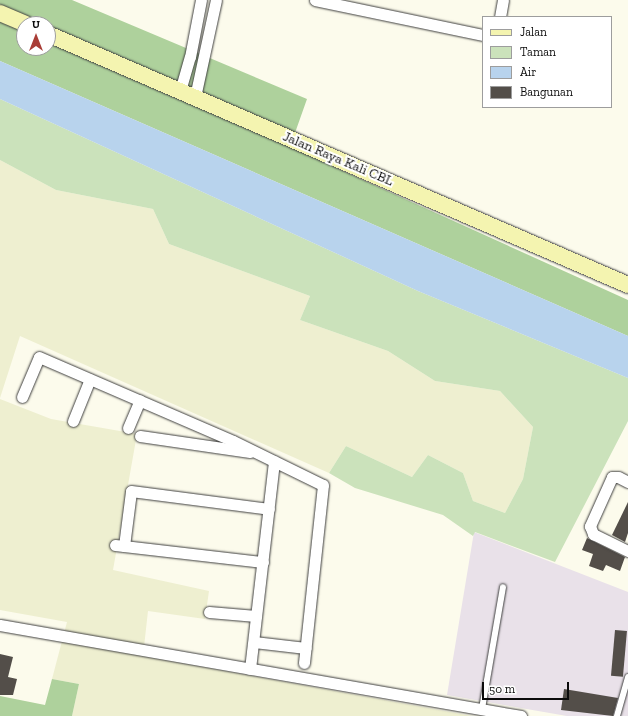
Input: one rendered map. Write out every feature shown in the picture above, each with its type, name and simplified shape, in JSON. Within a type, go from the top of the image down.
[{"type":"main road","points":[[0,13],[16,20]]},
{"type":"main road","name":"Jalan Raya Kali CBL","points":[[56,37],[628,285]]},
{"type":"street","points":[[180,91],[196,35],[202,0]]},
{"type":"street","points":[[195,97],[204,62],[216,0]]},
{"type":"street","points":[[315,0],[482,35]]},
{"type":"street","points":[[363,11],[365,0]]},
{"type":"street","points":[[500,16],[503,0]]},
{"type":"street","points":[[22,397],[40,357],[260,454],[323,485],[304,663]]},
{"type":"street","points":[[73,421],[90,379]]},
{"type":"street","points":[[128,428],[140,400]]},
{"type":"street","points":[[140,436],[260,454]]},
{"type":"street","points":[[250,669],[274,461]]},
{"type":"street","points":[[628,482],[618,477],[612,477],[590,526],[593,534],[628,551]]},
{"type":"street","points":[[263,562],[120,545],[131,491],[269,509]]},
{"type":"street","points":[[208,612],[256,616]]},
{"type":"street","points":[[0,625],[521,716]]},
{"type":"street","points":[[254,642],[306,648]]},
{"type":"lane","points":[[482,709],[503,588]]},
{"type":"lane","points":[[617,716],[628,678]]},
{"type":"shaded area","points":[[474,532],[628,592],[628,716],[567,716],[447,695]]},
{"type":"green space","points":[[0,0],[72,0],[307,99],[290,147],[628,300],[628,336],[0,61]]},
{"type":"green space","points":[[0,99],[418,291],[628,378],[628,421],[555,562],[475,532],[473,536],[443,515],[355,488],[329,473],[346,446],[412,477],[428,455],[463,473],[473,501],[505,513],[523,479],[533,427],[500,391],[435,381],[388,351],[300,320],[310,296],[169,244],[153,209],[56,190],[0,160]]},
{"type":"green space","points":[[0,160],[56,190],[153,209],[169,244],[310,296],[300,320],[388,351],[435,381],[500,391],[533,427],[523,479],[505,513],[473,501],[463,473],[428,455],[412,477],[346,446],[329,473],[20,336],[0,398]]},
{"type":"green space","points":[[0,399],[51,419],[137,434],[113,570],[209,591],[205,619],[148,611],[143,656],[472,716],[72,716],[79,684],[52,679],[67,622],[0,610]]},
{"type":"green space","points":[[52,679],[79,684],[72,716],[0,716],[0,696],[45,705]]},
{"type":"water","points":[[0,61],[628,336],[628,378],[418,291],[0,99]]},
{"type":"building","points":[[628,502],[628,533],[625,542],[612,535]]},
{"type":"building","points":[[587,538],[625,557],[620,571],[606,565],[603,571],[589,566],[593,554],[582,550]]},
{"type":"building","points":[[615,630],[627,631],[623,677],[611,676]]},
{"type":"building","points":[[0,654],[13,657],[8,677],[17,679],[13,695],[0,695]]},
{"type":"building","points":[[564,689],[618,698],[613,716],[561,710]]}]
